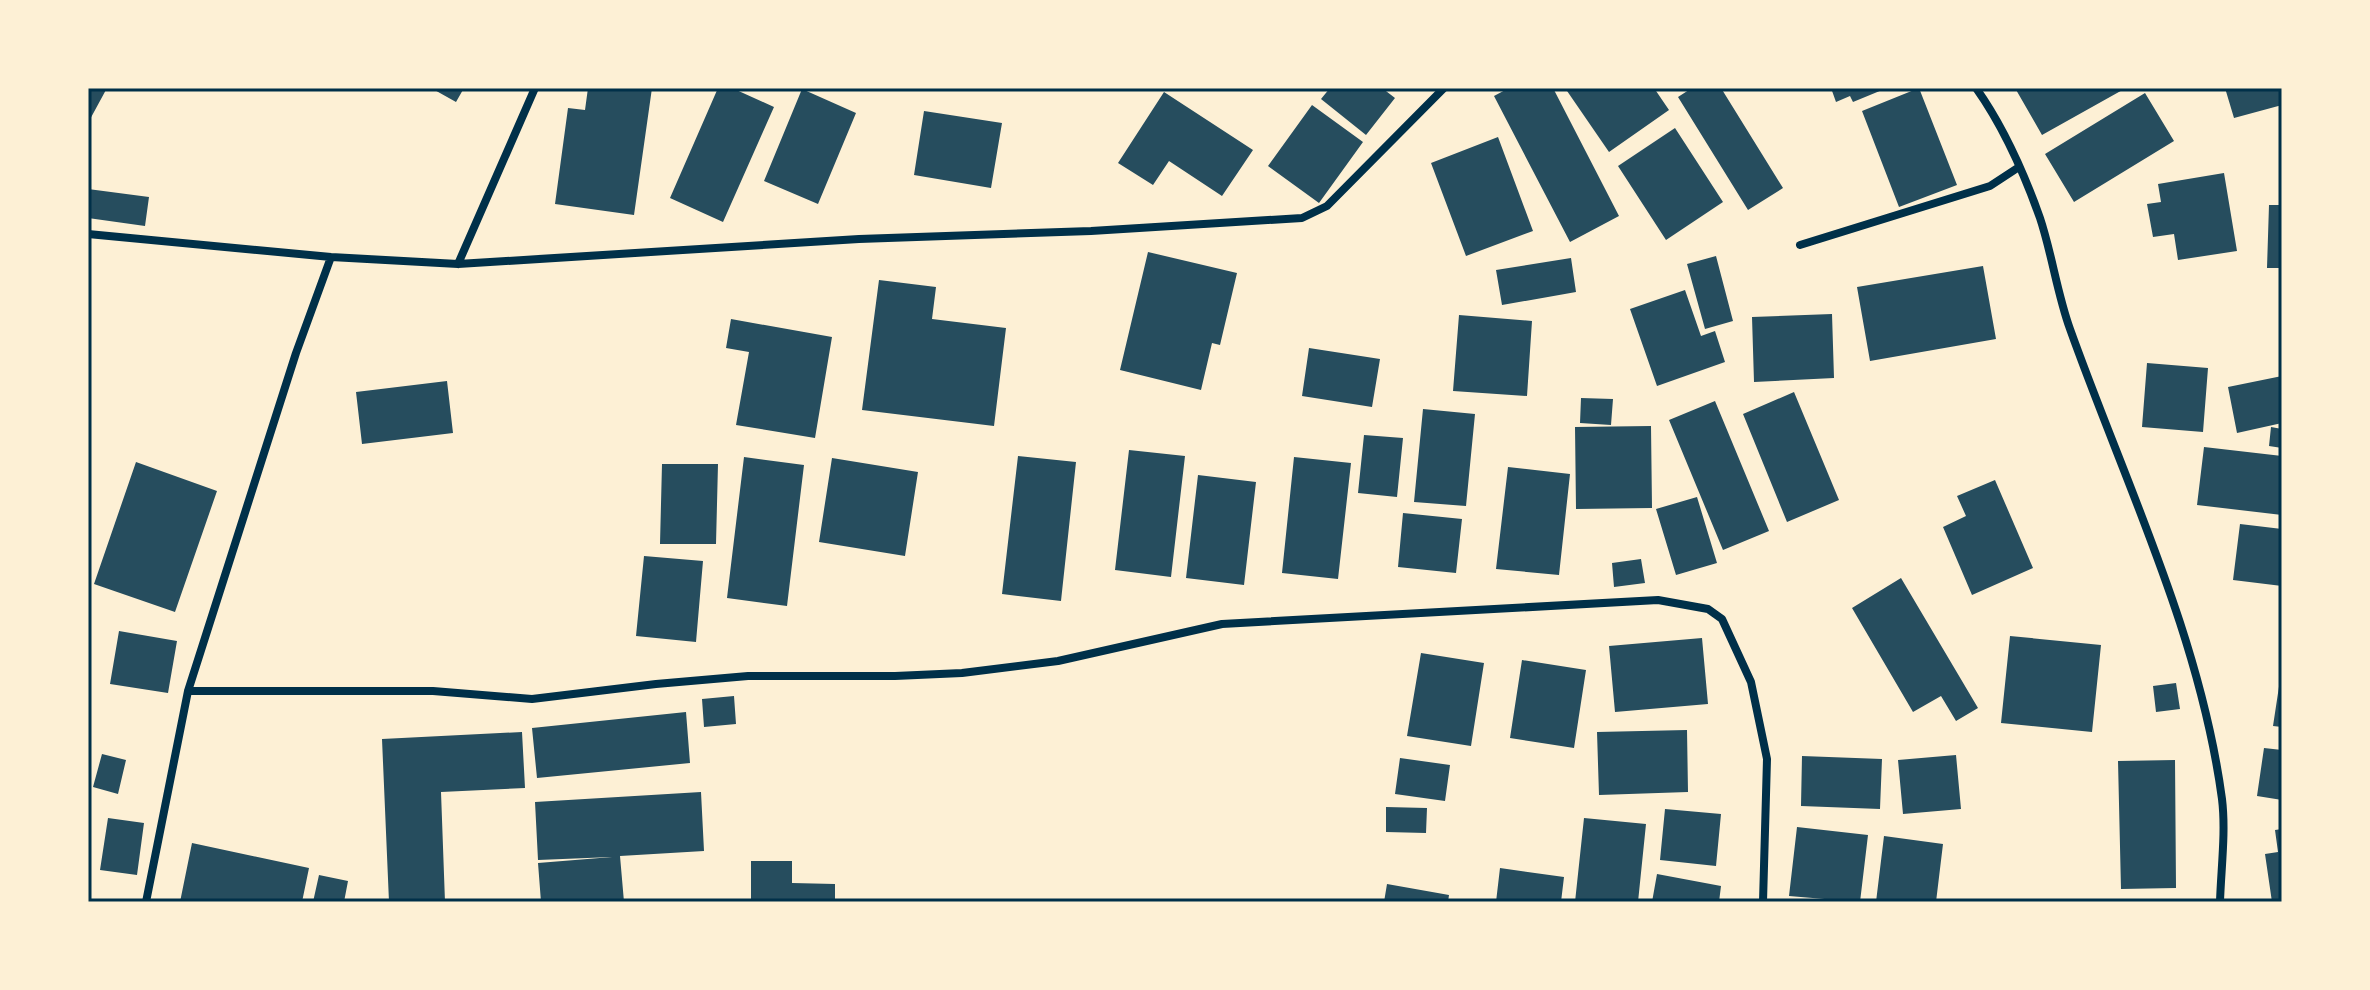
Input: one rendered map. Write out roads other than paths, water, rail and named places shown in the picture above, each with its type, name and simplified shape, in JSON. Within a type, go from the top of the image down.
[{"type":"street","points":[[458,264],[535,88]]},
{"type":"street","points":[[88,234],[331,257],[458,264],[859,239],[1091,231],[1302,218],[1327,206],[1444,88]]},
{"type":"street","points":[[1976,88],[1989,106],[2019,167],[2040,219],[2068,325],[2173,601],[2207,714],[2222,803],[2220,902]]},
{"type":"street","points":[[1800,245],[1990,186],[2019,167]]},
{"type":"street","points":[[146,902],[188,691],[296,353],[331,257]]},
{"type":"street","points":[[188,691],[433,691],[532,699],[748,676],[962,673],[1058,661],[1222,624],[1658,600],[1708,609],[1722,619],[1751,682],[1767,759],[1763,902]]}]
